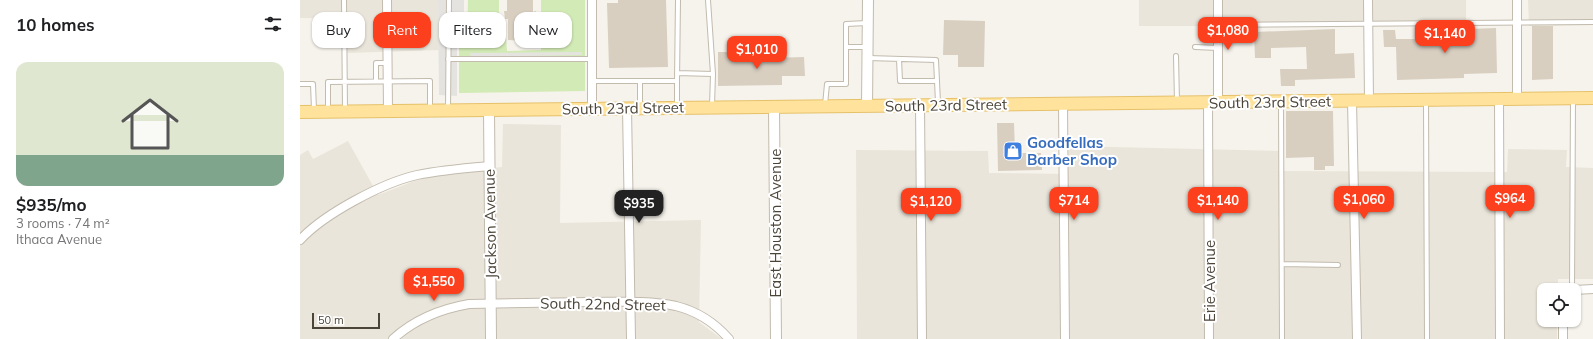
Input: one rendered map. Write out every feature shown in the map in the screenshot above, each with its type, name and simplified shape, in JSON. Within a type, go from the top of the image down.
[{"type":"main road","name":"South 23rd Street","points":[[300,112],[1593,98]]},
{"type":"street","points":[[387,0],[388,111]]},
{"type":"street","points":[[592,0],[592,109]]},
{"type":"street","points":[[868,0],[868,106]]},
{"type":"street","name":"Erie Avenue","points":[[1209,339],[1213,102],[1218,48],[1218,0]]},
{"type":"street","points":[[1368,0],[1369,100]]},
{"type":"street","points":[[1517,0],[1517,99]]},
{"type":"street","points":[[1499,99],[1500,339]]},
{"type":"street","points":[[1352,101],[1356,339]]},
{"type":"street","points":[[1063,104],[1065,339]]},
{"type":"street","points":[[920,105],[922,339]]},
{"type":"street","name":"East Houston Avenue","points":[[774,107],[776,339]]},
{"type":"street","points":[[627,108],[631,339]]},
{"type":"street","name":"Jackson Avenue","points":[[489,110],[491,339]]},
{"type":"street","points":[[300,240],[307,233],[340,210],[376,190],[416,175],[490,166]]},
{"type":"street","points":[[1581,290],[1593,289]]},
{"type":"street","name":"South 22nd Street","points":[[393,339],[413,323],[433,313],[451,307],[469,304],[631,302],[664,304],[688,311],[708,320],[720,329],[729,339]]},
{"type":"street","points":[[1563,327],[1563,339]]},
{"type":"lane","points":[[344,0],[345,111]]},
{"type":"lane","points":[[448,110],[450,0]]},
{"type":"lane","points":[[677,108],[678,0]]},
{"type":"lane","points":[[708,0],[713,74],[712,107]]},
{"type":"lane","points":[[1218,25],[1593,22]]},
{"type":"lane","points":[[825,106],[828,84],[846,84],[846,24],[868,23]]},
{"type":"lane","points":[[846,47],[868,47]]},
{"type":"lane","points":[[1196,48],[1218,48]]},
{"type":"lane","points":[[1176,56],[1177,102]]},
{"type":"lane","points":[[868,58],[936,60],[938,105]]},
{"type":"lane","points":[[448,59],[592,59]]},
{"type":"lane","points":[[899,59],[900,81],[937,82]]},
{"type":"lane","points":[[376,81],[376,63],[387,63]]},
{"type":"lane","points":[[677,73],[713,74]]},
{"type":"lane","points":[[328,112],[328,82],[376,81],[430,81],[430,110]]},
{"type":"lane","points":[[592,81],[677,82]]},
{"type":"lane","points":[[640,81],[640,109]]},
{"type":"lane","points":[[300,84],[313,84],[314,112]]},
{"type":"lane","points":[[1573,98],[1573,283]]},
{"type":"lane","points":[[1426,100],[1427,339]]},
{"type":"lane","points":[[1281,102],[1282,339]]},
{"type":"lane","points":[[1282,264],[1338,265]]},
{"type":"shaded area","points":[[300,0],[438,0],[439,50],[347,53],[347,48],[365,48],[365,12],[312,12],[312,18],[300,18]]},
{"type":"shaded area","points":[[438,0],[464,0],[464,12],[439,12],[439,48],[457,48],[457,96],[439,95]]},
{"type":"shaded area","points":[[1139,0],[1466,0],[1466,26],[1139,26]]},
{"type":"shaded area","points":[[1528,0],[1593,0],[1593,25],[1529,26]]},
{"type":"shaded area","points":[[582,52],[582,55],[471,57],[470,53]]},
{"type":"shaded area","points":[[503,124],[561,125],[560,223],[701,220],[699,322],[722,339],[300,339],[300,155],[308,150],[313,159],[348,141],[378,195],[417,180],[453,172],[502,167]]},
{"type":"shaded area","points":[[1069,146],[1279,151],[1278,171],[1507,172],[1508,149],[1567,150],[1566,167],[1593,168],[1593,279],[1558,279],[1558,283],[1537,283],[1537,327],[1557,327],[1557,339],[857,339],[856,150],[988,151],[989,173],[1068,174]]},
{"type":"green space","points":[[468,0],[499,0],[499,12],[468,12]]},
{"type":"green space","points":[[541,0],[585,0],[585,91],[459,93],[459,48],[506,48],[506,37],[507,51],[541,50],[541,48],[572,48],[572,12],[541,12]]},
{"type":"building","points":[[507,0],[533,0],[533,12],[514,12],[514,40],[508,40],[508,19],[506,19],[506,12],[504,11],[507,11]]},
{"type":"building","points":[[618,0],[666,0],[668,67],[609,68],[607,3],[618,3]]},
{"type":"building","points":[[944,20],[985,21],[984,67],[958,67],[958,55],[943,55]]},
{"type":"building","points":[[1532,26],[1553,26],[1553,79],[1532,80]]},
{"type":"building","points":[[1496,28],[1497,73],[1464,74],[1464,78],[1397,80],[1396,47],[1384,47],[1383,30],[1395,30],[1396,39],[1416,39],[1415,32],[1430,31],[1430,40],[1444,39],[1443,30]]},
{"type":"building","points":[[1335,29],[1335,54],[1354,53],[1355,78],[1295,80],[1295,86],[1281,86],[1280,69],[1307,69],[1306,47],[1271,48],[1271,58],[1255,58],[1254,32]]},
{"type":"building","points":[[718,52],[738,52],[738,59],[804,57],[805,76],[782,76],[782,85],[718,86]]},
{"type":"building","points":[[1286,111],[1333,111],[1334,166],[1325,166],[1325,170],[1314,170],[1314,157],[1286,158]]},
{"type":"building","points":[[997,123],[1014,123],[1015,153],[1041,153],[1042,170],[998,171]]},
{"type":"place","name":"Goodfellas Barber Shop","points":[[1013,151]]}]
